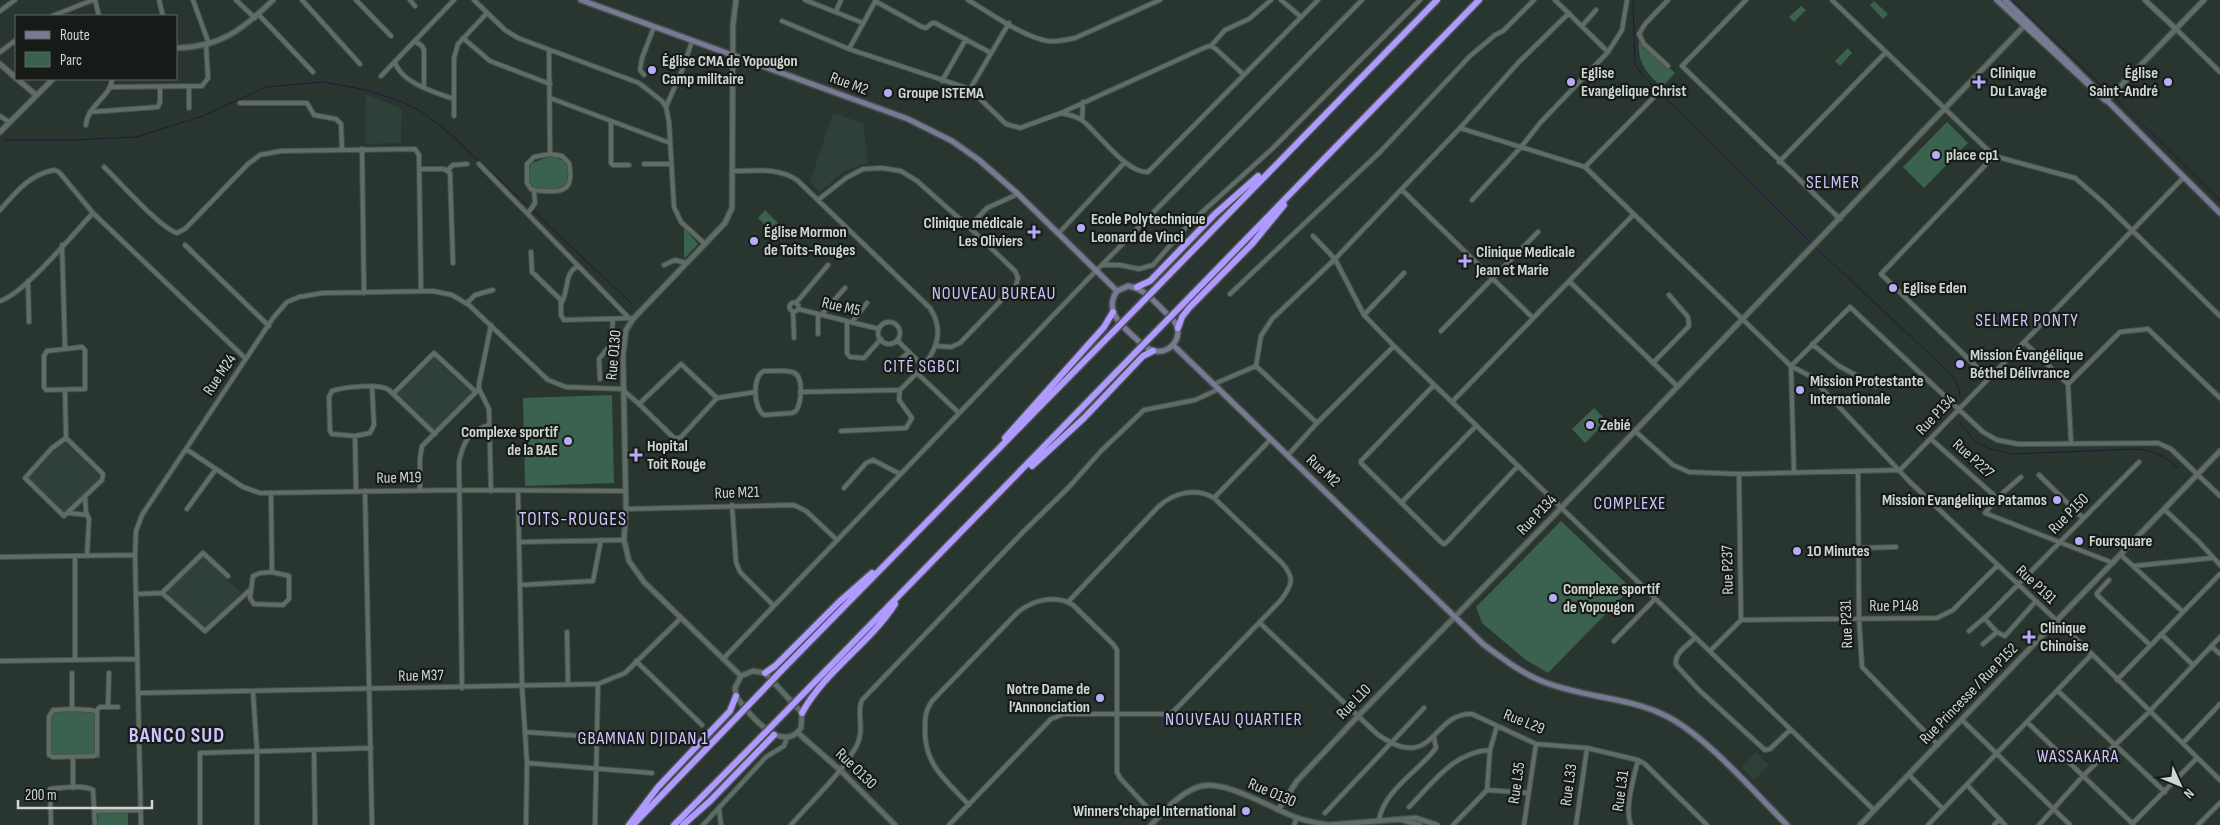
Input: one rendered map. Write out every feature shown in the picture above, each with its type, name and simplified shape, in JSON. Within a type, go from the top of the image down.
[{"type":"highway","points":[[633,825],[1437,0]]},
{"type":"highway","points":[[674,825],[1480,0]]},
{"type":"highway","points":[[1137,287],[1150,281],[1215,214],[1297,142]]},
{"type":"highway","points":[[1178,328],[1182,317],[1189,308],[1252,244],[1317,166]]},
{"type":"highway","points":[[973,475],[1042,394],[1104,327],[1113,312]]},
{"type":"highway","points":[[995,498],[1084,418],[1143,356],[1153,350]]},
{"type":"highway","points":[[765,673],[775,666],[839,602],[896,553]]},
{"type":"highway","points":[[802,713],[810,697],[883,622],[902,593]]},
{"type":"highway","points":[[629,825],[658,787],[730,711],[736,696]]},
{"type":"highway","points":[[684,825],[774,735]]},
{"type":"main road","name":"Rue M2","points":[[581,0],[927,128],[968,151],[1018,194],[1117,291]]},
{"type":"main road","points":[[1997,0],[2099,97],[2106,100]]},
{"type":"main road","points":[[2005,0],[2220,213]]},
{"type":"main road","points":[[1128,286],[1137,287],[1143,290],[1172,318],[1178,328],[1173,345],[1165,350],[1153,350],[1146,347],[1119,323],[1113,312],[1112,303],[1117,291],[1128,286]]},
{"type":"main road","name":"Rue M2","points":[[1173,345],[1483,644],[1510,664],[1532,677],[1558,687],[1646,708],[1673,719],[1709,748],[1787,825]]},
{"type":"street","points":[[0,11],[15,0]]},
{"type":"street","points":[[55,15],[94,0],[99,15]]},
{"type":"street","points":[[159,0],[163,15]]},
{"type":"street","points":[[112,87],[189,87],[202,86],[207,81],[208,45],[193,0]]},
{"type":"street","points":[[236,0],[256,16],[312,72]]},
{"type":"street","points":[[178,48],[208,45],[235,33],[273,0]]},
{"type":"street","points":[[302,0],[360,64]]},
{"type":"street","points":[[356,0],[390,36]]},
{"type":"street","points":[[410,0],[415,6]]},
{"type":"street","points":[[381,76],[454,0]]},
{"type":"street","points":[[474,0],[511,35],[639,83],[656,95],[666,107]]},
{"type":"street","name":"Rue O130","points":[[736,0],[732,25],[734,170],[732,208],[725,223],[631,318],[625,336],[626,510],[624,540],[629,561],[644,582],[680,619],[741,676]]},
{"type":"street","points":[[805,0],[863,23]]},
{"type":"street","points":[[836,11],[841,0]]},
{"type":"street","points":[[849,49],[875,0],[922,27],[926,28],[935,23],[991,53]]},
{"type":"street","points":[[968,0],[1009,24],[1039,38],[1061,41],[1075,38],[1157,1]]},
{"type":"street","points":[[782,21],[849,49],[970,89],[1000,119],[1012,127],[1020,128],[1029,127],[1211,46],[1220,34],[1250,19],[1271,0]]},
{"type":"street","points":[[1281,0],[1301,17]]},
{"type":"street","points":[[1061,113],[1082,120],[1125,162],[1142,172],[1154,168],[1318,0]]},
{"type":"street","points":[[723,659],[1096,271],[1362,0]]},
{"type":"street","points":[[1102,265],[1120,265],[1139,269],[1153,266],[1190,223],[1265,156],[1420,0]]},
{"type":"street","points":[[1230,294],[1367,165],[1475,52],[1495,34],[1503,31],[1534,0]]},
{"type":"street","points":[[1555,0],[1608,52]]},
{"type":"street","points":[[1472,200],[1522,146],[1540,123],[1608,52],[1622,30],[1627,0]]},
{"type":"street","points":[[1668,0],[1645,24],[1639,34],[1644,44],[1668,66]]},
{"type":"street","points":[[1746,0],[1682,66],[1840,219]]},
{"type":"street","points":[[1832,0],[1994,156],[2075,178],[2104,203],[2220,316]]},
{"type":"street","points":[[2145,0],[2220,72]]},
{"type":"street","points":[[2106,100],[2204,0]]},
{"type":"street","points":[[1582,26],[1596,10]]},
{"type":"street","points":[[454,116],[454,58],[458,44],[486,13]]},
{"type":"street","points":[[791,825],[840,770],[857,745],[862,732],[860,705],[862,700],[1024,531],[1069,487],[1101,451],[1144,410],[1195,400],[1256,366],[1265,328],[1402,190],[1494,89],[1569,13]]},
{"type":"street","points":[[970,89],[1009,24]]},
{"type":"street","name":"Rue P134","points":[[1455,617],[2024,26]]},
{"type":"street","points":[[644,75],[640,70],[642,58],[654,27]]},
{"type":"street","points":[[463,38],[490,61],[550,84]]},
{"type":"street","points":[[942,81],[966,39]]},
{"type":"street","points":[[0,52],[15,41]]},
{"type":"street","points":[[414,41],[422,46],[424,50],[424,87]]},
{"type":"street","points":[[692,41],[683,68],[666,107],[674,208],[681,222],[705,244]]},
{"type":"street","points":[[1211,46],[1244,75]]},
{"type":"street","points":[[549,50],[550,154]]},
{"type":"street","points":[[1779,162],[1886,52]]},
{"type":"street","points":[[395,62],[396,68],[404,76],[424,87],[454,99]]},
{"type":"street","points":[[0,64],[15,76]]},
{"type":"street","points":[[19,80],[36,95]]},
{"type":"street","points":[[0,132],[52,80]]},
{"type":"street","points":[[86,125],[90,112],[112,87],[112,80]]},
{"type":"street","points":[[90,112],[158,107],[160,87]]},
{"type":"street","points":[[189,87],[189,108]]},
{"type":"street","points":[[1460,128],[1585,167],[1654,97]]},
{"type":"street","points":[[550,98],[670,143]]},
{"type":"street","points":[[1082,120],[1083,102]]},
{"type":"street","points":[[240,103],[307,103],[314,114],[336,119],[340,124],[342,150]]},
{"type":"street","points":[[0,116],[9,122]]},
{"type":"street","points":[[611,121],[610,163],[613,165],[629,165]]},
{"type":"street","points":[[362,149],[364,293]]},
{"type":"street","points":[[104,167],[142,205],[168,228],[177,233],[185,229],[248,164],[260,155],[281,152],[415,149],[419,155],[420,169],[421,291]]},
{"type":"street","points":[[550,154],[562,156],[569,163],[569,184],[566,188],[557,192],[534,190],[527,183],[527,164],[534,157],[550,154]]},
{"type":"street","points":[[1988,378],[1882,274],[1994,156]]},
{"type":"street","points":[[1058,234],[1125,162]]},
{"type":"street","points":[[420,169],[448,170],[453,165],[468,164]]},
{"type":"street","points":[[479,164],[530,210],[578,266],[631,318]]},
{"type":"street","points":[[644,164],[671,164]]},
{"type":"street","name":"Rue P191","points":[[1585,167],[1791,366],[1810,376],[1900,470],[1997,566],[2092,654],[2220,780]]},
{"type":"street","points":[[818,200],[846,178],[863,170],[882,168],[901,171],[917,181],[970,227],[1015,271],[1018,278],[1016,286],[960,343],[950,347],[937,346]]},
{"type":"street","points":[[0,210],[29,179],[43,171],[54,170],[62,176],[92,213],[246,359]]},
{"type":"street","points":[[448,170],[451,177],[452,264]]},
{"type":"street","points":[[734,170],[775,171],[788,174],[818,200],[930,308],[937,324],[937,346],[923,366],[900,390],[899,400],[912,418],[906,428],[841,431]]},
{"type":"street","name":"Rue P134","points":[[1900,470],[2184,177]]},
{"type":"street","points":[[530,210],[535,203],[534,190]]},
{"type":"street","points":[[1402,190],[1534,318]]},
{"type":"street","points":[[970,227],[987,208],[1018,194]]},
{"type":"street","points":[[0,301],[15,294],[28,282],[92,213]]},
{"type":"street","points":[[1452,402],[1633,215]]},
{"type":"street","points":[[1441,331],[1538,232]]},
{"type":"street","points":[[1312,236],[1335,259],[1364,315],[1394,346],[1874,810]]},
{"type":"street","points":[[62,245],[65,348]]},
{"type":"street","points":[[185,245],[269,326]]},
{"type":"street","points":[[531,252],[532,272],[559,297],[561,302]]},
{"type":"street","points":[[664,265],[675,260],[686,264]]},
{"type":"street","points":[[795,310],[789,308],[790,305],[796,303],[828,265]]},
{"type":"street","points":[[578,266],[571,269],[568,275],[567,288],[561,302],[561,315],[564,320],[631,318]]},
{"type":"street","points":[[1364,315],[1404,274]]},
{"type":"street","points":[[28,282],[29,322]]},
{"type":"street","points":[[1570,282],[1677,386]]},
{"type":"street","points":[[818,334],[820,315],[845,288]]},
{"type":"street","points":[[467,303],[475,295],[494,290]]},
{"type":"street","name":"Rue M24","points":[[141,825],[136,531],[140,520],[186,448],[282,307],[299,297],[323,293],[442,292],[467,303],[534,368],[557,384],[577,389],[624,390]]},
{"type":"street","points":[[1653,363],[1689,326],[1688,317],[1669,296]]},
{"type":"street","points":[[794,338],[796,303]]},
{"type":"street","points":[[852,322],[868,303]]},
{"type":"street","points":[[1794,473],[1791,366],[1851,308],[1958,410],[1983,432],[1996,440],[2007,443],[2158,443],[2171,449],[2220,496]]},
{"type":"street","name":"Rue M5","points":[[795,310],[879,329]]},
{"type":"street","points":[[600,379],[599,359],[611,344],[613,319]]},
{"type":"street","points":[[847,321],[847,353],[850,357],[864,358],[881,339]]},
{"type":"street","points":[[888,322],[894,323],[900,328],[898,340],[887,344],[881,339],[879,329],[888,322]]},
{"type":"street","points":[[420,491],[421,449],[477,390],[491,325]]},
{"type":"street","points":[[2068,384],[2120,332],[2145,329],[2150,331],[2220,397]]},
{"type":"street","points":[[898,340],[923,366]]},
{"type":"street","points":[[2024,342],[2068,384],[2071,442]]},
{"type":"street","points":[[1812,344],[1839,366],[1876,386]]},
{"type":"street","points":[[1288,456],[1316,423],[1394,346]]},
{"type":"street","points":[[82,347],[85,350],[85,389],[48,391],[44,387],[45,353],[49,349],[65,348],[82,347]]},
{"type":"street","points":[[895,364],[909,352]]},
{"type":"street","points":[[393,394],[434,353],[477,390],[488,409],[491,491]]},
{"type":"street","points":[[639,404],[681,364],[717,398]]},
{"type":"street","points":[[1256,366],[1316,423]]},
{"type":"street","points":[[764,371],[792,372],[799,378],[800,392],[796,411],[792,414],[764,415],[757,409],[756,392],[756,377],[764,371]]},
{"type":"street","points":[[917,373],[959,413]]},
{"type":"street","points":[[1434,385],[1361,461],[1401,503],[1444,544],[1518,466]]},
{"type":"street","points":[[372,386],[373,427],[366,435],[334,435],[330,433],[330,394],[335,390],[372,386],[384,386],[435,434]]},
{"type":"street","points":[[624,390],[675,439],[681,436],[717,398],[756,392]]},
{"type":"street","points":[[800,392],[900,390]]},
{"type":"street","points":[[65,391],[66,438],[103,474],[102,480],[65,516],[25,478],[52,448],[66,438]]},
{"type":"street","points":[[462,688],[460,459],[465,440],[476,430],[489,425]]},
{"type":"street","points":[[1401,503],[1476,426]]},
{"type":"street","points":[[1635,431],[1678,468],[1689,472],[1739,474],[1900,470]]},
{"type":"street","points":[[355,436],[356,491]]},
{"type":"street","points":[[1214,498],[1272,439]]},
{"type":"street","name":"Rue P227","points":[[1931,439],[1998,498]]},
{"type":"street","name":"Rue M19","points":[[186,448],[243,487],[260,493],[459,490],[625,491]]},
{"type":"street","name":"Rue Princesse / Rue P152","points":[[1860,825],[2220,451]]},
{"type":"street","points":[[844,488],[866,463],[874,460],[900,474]]},
{"type":"street","name":"Rue P150","points":[[1969,631],[2139,462]]},
{"type":"street","points":[[186,510],[216,469]]},
{"type":"street","name":"Rue P231","points":[[1858,471],[1859,619],[1863,669],[1938,744]]},
{"type":"street","name":"Rue P237","points":[[1739,474],[1741,620]]},
{"type":"street","points":[[2039,475],[2083,518]]},
{"type":"street","points":[[2021,477],[1985,513],[2113,563]]},
{"type":"street","points":[[518,491],[522,686],[527,763],[526,825]]},
{"type":"street","points":[[365,492],[372,825]]},
{"type":"street","points":[[271,494],[272,572]]},
{"type":"street","points":[[949,825],[1051,719],[1064,714],[1116,712],[1169,714],[1174,711],[1260,622],[1289,589],[1292,578],[1288,569],[1214,498],[1201,494],[1175,494],[1168,498],[1068,602]]},
{"type":"street","points":[[86,496],[89,519],[87,556]]},
{"type":"street","name":"Rue M21","points":[[626,510],[777,504],[800,507],[837,540]]},
{"type":"street","points":[[732,505],[736,562],[740,572],[774,606]]},
{"type":"street","points":[[2164,510],[2199,542],[2220,565]]},
{"type":"street","points":[[69,512],[87,515]]},
{"type":"street","points":[[520,585],[593,581],[601,540]]},
{"type":"street","points":[[519,542],[624,540]]},
{"type":"street","points":[[1859,548],[1896,547]]},
{"type":"street","points":[[136,594],[162,593],[204,553],[228,576]]},
{"type":"street","points":[[0,557],[135,555]]},
{"type":"street","points":[[2121,555],[2183,612]]},
{"type":"street","points":[[74,660],[75,556]]},
{"type":"street","points":[[2133,566],[2212,558]]},
{"type":"street","name":"Rue P148","points":[[1741,620],[1937,618],[1953,610],[1997,566]]},
{"type":"street","points":[[260,573],[284,573],[290,578],[290,596],[285,604],[254,604],[250,598],[251,589],[253,576],[260,573]]},
{"type":"street","points":[[2117,680],[2220,574]]},
{"type":"street","points":[[2109,580],[2097,595],[2150,645]]},
{"type":"street","points":[[162,593],[205,631],[251,589]]},
{"type":"street","points":[[969,805],[931,763],[926,751],[925,712],[932,701],[1028,604],[1047,599],[1068,602],[1117,650],[1117,772],[1120,778],[1158,818]]},
{"type":"street","points":[[1614,641],[1655,599]]},
{"type":"street","points":[[1984,618],[1997,632],[2005,636],[2036,602]]},
{"type":"street","name":"Rue L10","points":[[1278,810],[1297,781],[1455,617]]},
{"type":"street","name":"Rue M37","points":[[139,693],[370,690],[598,684],[618,677],[680,619]]},
{"type":"street","points":[[1710,652],[1741,620]]},
{"type":"street","points":[[1260,622],[1377,734],[1391,744]]},
{"type":"street","points":[[567,632],[568,685]]},
{"type":"street","points":[[1983,644],[1997,632]]},
{"type":"street","points":[[2161,634],[2193,665]]},
{"type":"street","points":[[2039,825],[2083,776],[2149,712],[2220,637]]},
{"type":"street","points":[[1694,638],[1678,654],[1675,660],[1676,665],[1699,690],[1765,750],[1770,749],[1790,730]]},
{"type":"street","points":[[2211,646],[2220,654]]},
{"type":"street","points":[[1928,825],[2092,654]]},
{"type":"street","points":[[0,661],[137,659]]},
{"type":"street","points":[[636,662],[702,725]]},
{"type":"street","points":[[703,825],[766,757],[784,746],[787,738],[798,732],[802,724],[802,713],[765,673],[753,671],[741,676],[736,688],[736,696],[756,719],[774,735],[787,738]]},
{"type":"street","points":[[108,707],[109,673]]},
{"type":"street","points":[[72,674],[72,709]]},
{"type":"street","points":[[595,825],[598,770],[598,684]]},
{"type":"street","points":[[2058,691],[2114,746],[2165,792]]},
{"type":"street","points":[[253,692],[257,752],[257,825]]},
{"type":"street","points":[[2183,743],[2220,704]]},
{"type":"street","points":[[96,711],[53,710],[50,713],[48,743],[50,756],[94,756],[97,753],[96,711],[99,707],[118,707]]},
{"type":"street","points":[[1325,813],[1424,708]]},
{"type":"street","points":[[2216,709],[2220,713]]},
{"type":"street","name":"Rue L29","points":[[1391,744],[1416,747],[1434,737],[1449,721],[1466,713],[1481,717],[1536,744],[1587,748],[1638,760],[1645,764],[1707,825]]},
{"type":"street","points":[[1962,720],[2070,825]]},
{"type":"street","points":[[2027,722],[2132,824],[2197,758]]},
{"type":"street","points":[[1453,825],[1486,790],[1490,750],[1497,726]]},
{"type":"street","points":[[525,732],[598,737]]},
{"type":"street","name":"Rue O130","points":[[798,732],[896,825]]},
{"type":"street","points":[[1379,820],[1380,812],[1387,800],[1436,748],[1434,737]]},
{"type":"street","name":"Rue L35","points":[[1524,825],[1536,744]]},
{"type":"street","points":[[200,825],[200,753],[371,748]]},
{"type":"street","name":"Rue L33","points":[[1576,825],[1587,748]]},
{"type":"street","points":[[314,750],[315,825]]},
{"type":"street","points":[[1409,807],[1456,760],[1470,753],[1490,750]]},
{"type":"street","points":[[73,757],[73,788]]},
{"type":"street","name":"Rue L31","points":[[1631,825],[1628,819],[1631,791],[1638,760]]},
{"type":"street","points":[[527,763],[652,773]]},
{"type":"street","points":[[1909,774],[1943,809]]},
{"type":"street","name":"Rue O130","points":[[1151,825],[1190,790],[1200,786],[1211,785],[1237,792],[1297,818],[1328,825],[1398,818],[1416,818],[1436,825]]},
{"type":"street","points":[[1967,785],[2005,825]]},
{"type":"street","points":[[51,825],[50,789],[73,788],[90,788],[93,790],[96,811],[95,825]]},
{"type":"street","points":[[1486,790],[1528,793]]},
{"type":"street","points":[[2198,825],[2220,803]]},
{"type":"street","points":[[718,809],[721,825]]},
{"type":"street","points":[[96,811],[141,810]]},
{"type":"street","points":[[1294,825],[1297,818]]},
{"type":"street","name":"Rue O130","points":[[1398,818],[1420,825]]},
{"type":"street","points":[[1994,825],[2000,819]]},
{"type":"street","points":[[1405,820],[1410,825]]},
{"type":"shaded area","points":[[366,94],[402,109],[401,143],[365,144]]},
{"type":"shaded area","points":[[833,113],[863,123],[868,163],[844,171],[820,192],[810,182]]},
{"type":"shaded area","points":[[433,357],[472,393],[434,432],[395,395]]},
{"type":"shaded area","points":[[63,441],[100,478],[64,515],[28,482],[27,476],[58,443]]},
{"type":"shaded area","points":[[202,555],[241,593],[204,631],[164,593]]},
{"type":"shaded area","points":[[1756,752],[1769,765],[1754,780],[1741,767]]},
{"type":"green space","points":[[1874,1],[1888,14],[1883,19],[1870,5]]},
{"type":"green space","points":[[1801,6],[1806,10],[1794,22],[1789,17]]},
{"type":"green space","points":[[1639,41],[1675,73],[1662,87],[1651,77],[1641,61]]},
{"type":"green space","points":[[1848,48],[1852,53],[1840,66],[1835,61]]},
{"type":"green space","name":"place cp1","points":[[1947,122],[1968,143],[1924,188],[1903,167]]},
{"type":"green space","points":[[551,156],[565,161],[568,171],[567,184],[558,190],[535,189],[530,183],[529,177],[532,163]]},
{"type":"green space","points":[[765,210],[778,223],[771,230],[758,218]]},
{"type":"green space","points":[[684,228],[698,244],[684,259]]},
{"type":"green space","name":"Complexe sportif de la BAE","points":[[612,395],[614,483],[525,486],[523,398]]},
{"type":"green space","name":"Zebié","points":[[1594,408],[1607,421],[1585,443],[1572,429]]},
{"type":"green space","name":"Complexe sportif de Yopougon","points":[[1561,521],[1631,588],[1548,673],[1526,660],[1482,623],[1476,607]]},
{"type":"green space","points":[[51,709],[100,709],[100,758],[51,758]]},
{"type":"green space","points":[[128,810],[128,825],[98,825],[98,812]]},
{"type":"waterway","points":[[1634,0],[1635,64],[1643,76],[1811,243]]},
{"type":"waterway","points":[[2012,0],[2110,94]]},
{"type":"waterway","points":[[6,140],[73,140],[136,137],[203,116],[266,87],[323,82],[367,90],[400,101],[422,112],[449,133],[529,207]]},
{"type":"waterway","points":[[2113,96],[2220,200]]},
{"type":"waterway","points":[[532,210],[632,304]]},
{"type":"waterway","points":[[1814,246],[1952,375],[1959,389],[1960,396]]},
{"type":"waterway","points":[[1960,423],[1975,441],[1991,449],[2011,454],[2137,449],[2158,455],[2177,467]]},
{"type":"place","name":"Église CMA de Yopougon Camp militaire","points":[[652,70]]},
{"type":"place","name":"Eglise Evangelique Christ","points":[[1571,82]]},
{"type":"place","name":"Clinique Du Lavage","points":[[1979,82]]},
{"type":"place","name":"Église Saint-André","points":[[2168,82]]},
{"type":"place","name":"Groupe ISTEMA","points":[[888,93]]},
{"type":"place","name":"place cp1","points":[[1936,155]]},
{"type":"place","name":"Ecole Polytechnique Leonard de Vinci","points":[[1081,228]]},
{"type":"place","name":"Clinique médicale Les Oliviers","points":[[1034,232]]},
{"type":"place","name":"Église Mormon de Toits-Rouges","points":[[754,241]]},
{"type":"place","name":"Clinique Medicale Jean et Marie","points":[[1465,261]]},
{"type":"place","name":"Eglise Eden","points":[[1893,288]]},
{"type":"place","name":"Mission Évangélique Béthel Délivrance","points":[[1960,364]]},
{"type":"place","name":"Mission Protestante Internationale","points":[[1800,390]]},
{"type":"place","name":"Zebié","points":[[1590,425]]},
{"type":"place","name":"Complexe sportif de la BAE","points":[[568,441]]},
{"type":"place","name":"Hopital Toit Rouge","points":[[636,455]]},
{"type":"place","name":"Mission Evangelique Patamos","points":[[2057,500]]},
{"type":"place","name":"Foursquare","points":[[2079,541]]},
{"type":"place","name":"1O Minutes","points":[[1797,551]]},
{"type":"place","name":"Complexe sportif de Yopougon","points":[[1553,598]]},
{"type":"place","name":"Clinique Chinoise","points":[[2029,637]]},
{"type":"place","name":"Notre Dame de l’Annonciation","points":[[1100,698]]},
{"type":"place","name":"Winners'chapel International","points":[[1246,811]]},
{"type":"district","name":"SELMER","points":[[1833,182]]},
{"type":"district","name":"NOUVEAU BUREAU","points":[[994,293]]},
{"type":"district","name":"SELMER PONTY","points":[[2027,320]]},
{"type":"district","name":"CITÉ SGBCI","points":[[922,366]]},
{"type":"district","name":"COMPLEXE","points":[[1630,503]]},
{"type":"district","name":"TOITS-ROUGES","points":[[573,519]]},
{"type":"district","name":"NOUVEAU QUARTIER","points":[[1234,719]]},
{"type":"district","name":"BANCO SUD","points":[[177,735]]},
{"type":"district","name":"GBAMNAN DJIDAN 1","points":[[643,738]]},
{"type":"district","name":"WASSAKARA","points":[[2078,756]]}]
